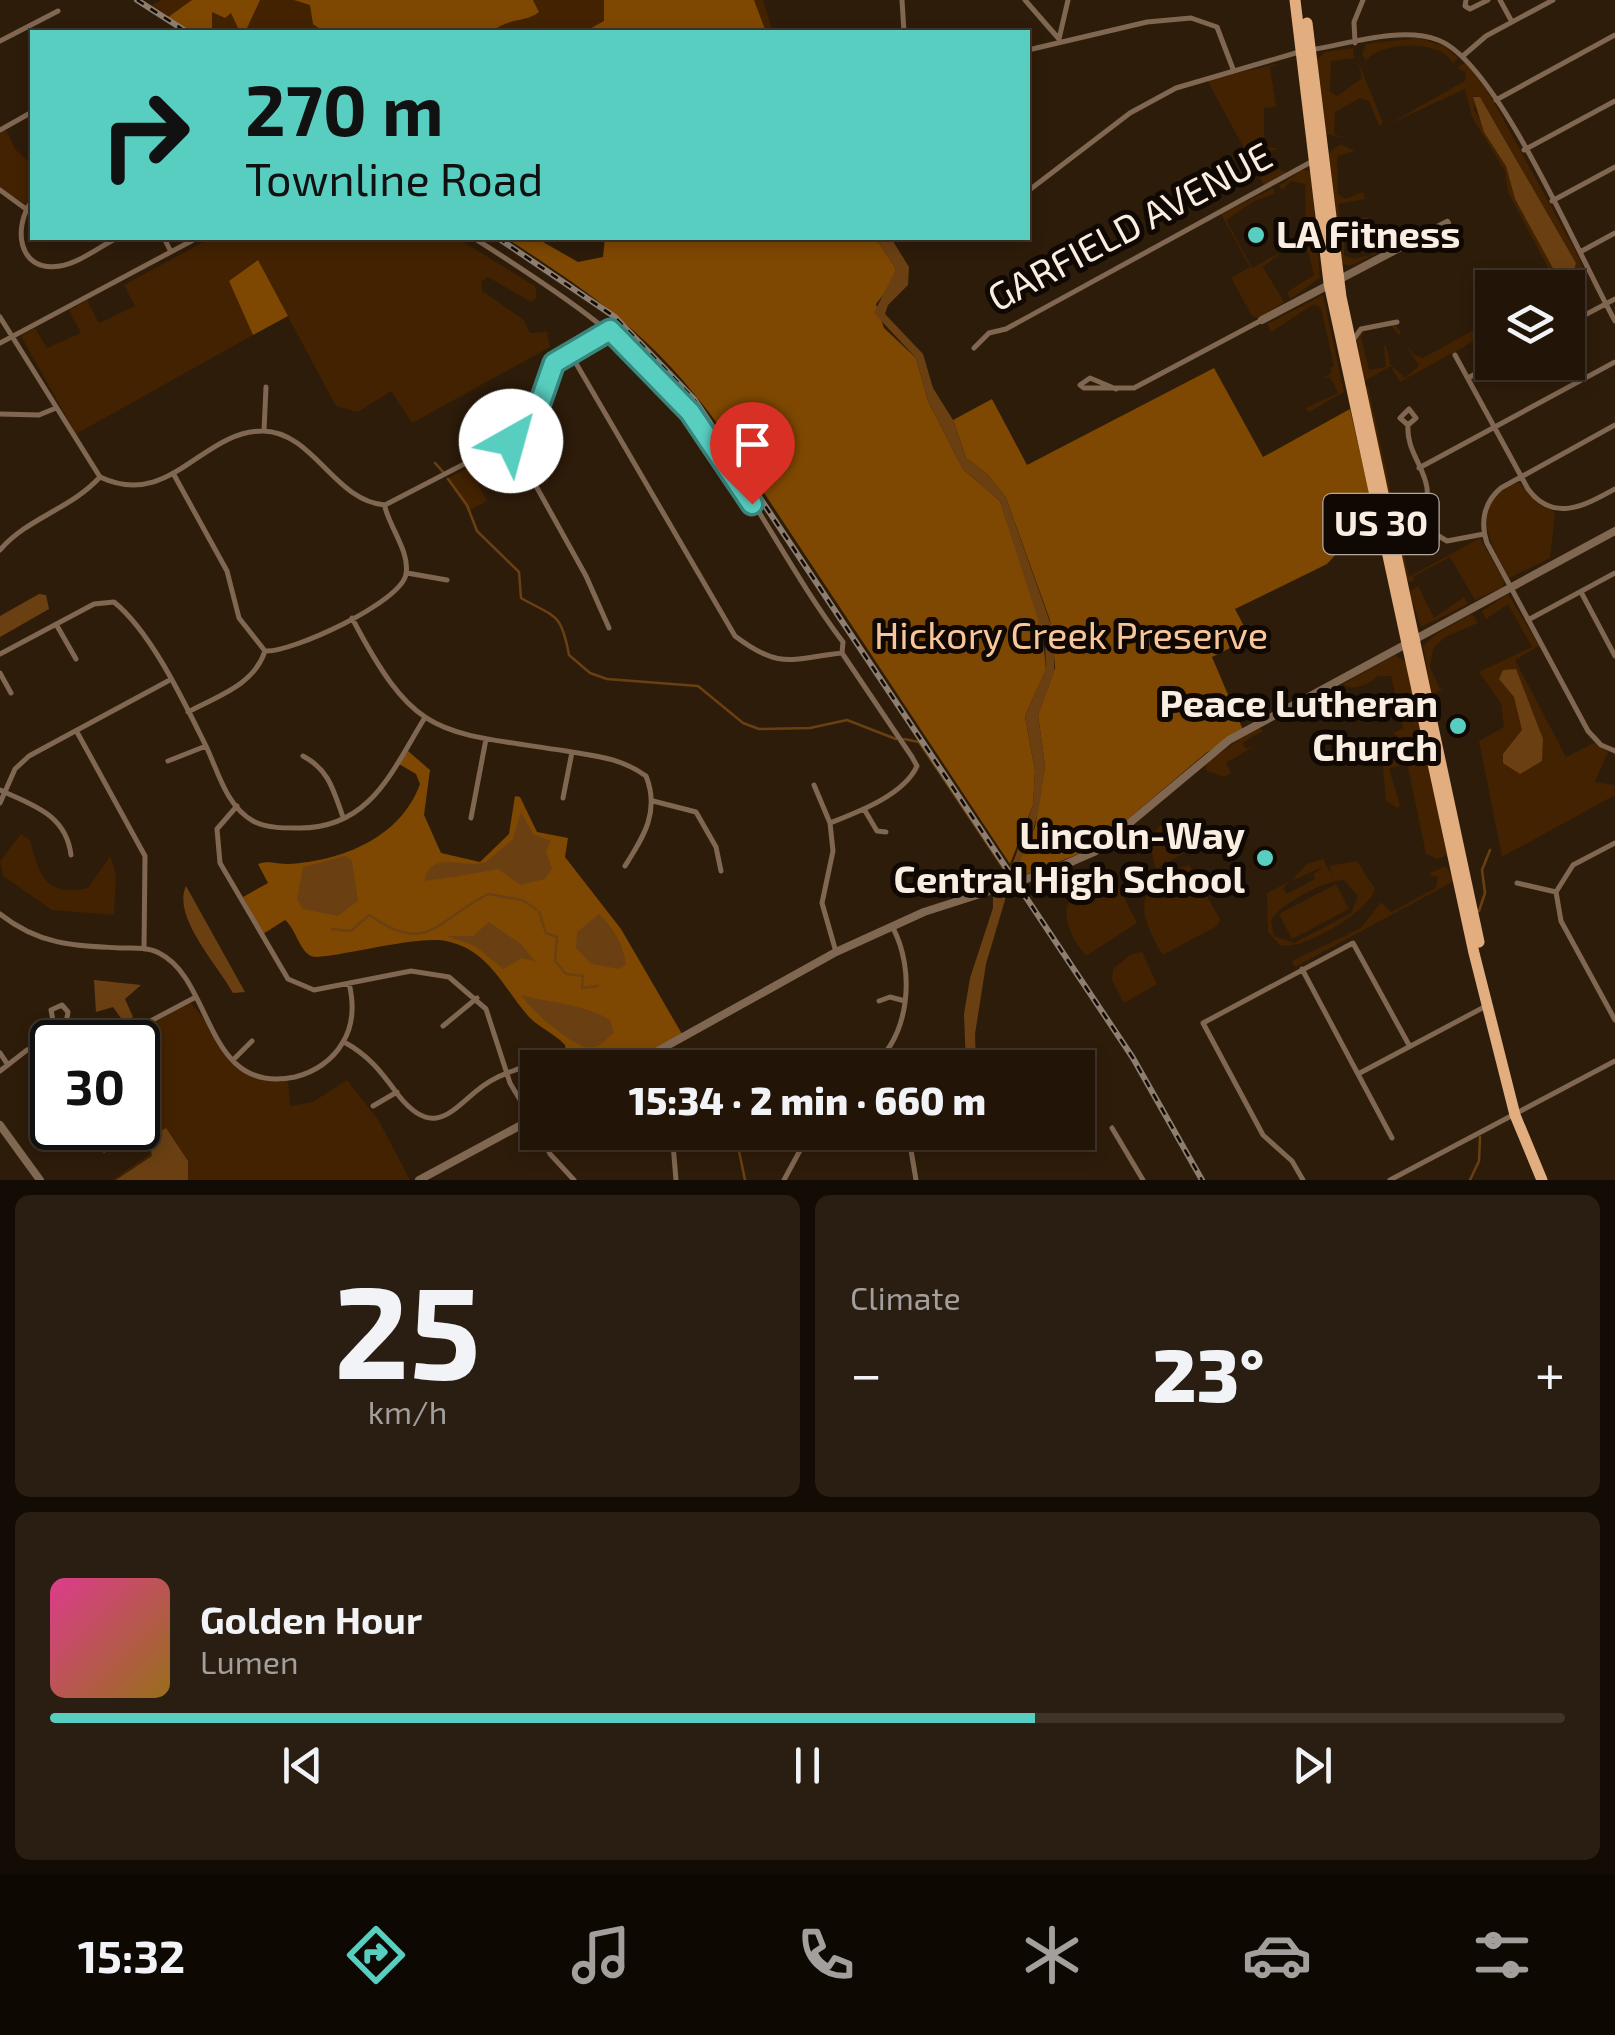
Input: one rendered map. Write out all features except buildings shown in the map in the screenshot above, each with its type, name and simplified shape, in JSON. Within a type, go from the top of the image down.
[{"type":"main road","name":"US 30","points":[[1295,0],[1308,51],[1316,162],[1333,280],[1478,937],[1489,1004],[1515,1115],[1542,1180]]},
{"type":"main road","name":"US 30","points":[[1303,0],[1333,280],[1351,342],[1410,641]]},
{"type":"street","points":[[902,0],[904,30]]},
{"type":"street","points":[[1025,0],[1059,39]]},
{"type":"street","points":[[1059,39],[1068,0]]},
{"type":"street","points":[[1356,43],[1354,22],[1363,0]]},
{"type":"street","points":[[1466,0],[1465,6],[1470,9],[1488,0]]},
{"type":"street","points":[[1500,0],[1512,22]]},
{"type":"street","points":[[1464,56],[1552,0]]},
{"type":"street","points":[[0,41],[58,10]]},
{"type":"street","points":[[1030,49],[1059,39],[1147,22],[1207,20],[1224,39],[1233,69]]},
{"type":"street","points":[[1030,189],[1130,114],[1176,88],[1308,51],[1414,35],[1438,40],[1464,56],[1496,100],[1615,322]]},
{"type":"street","points":[[1496,100],[1615,35]]},
{"type":"street","points":[[1524,150],[1615,101]]},
{"type":"street","points":[[0,130],[30,113]]},
{"type":"street","name":"GARFIELD AVENUE","points":[[974,348],[988,333],[1006,330],[1316,162]]},
{"type":"street","points":[[1552,201],[1615,166]]},
{"type":"street","points":[[0,190],[26,210]]},
{"type":"street","points":[[30,203],[20,240],[27,254],[41,264],[65,265],[112,240]]},
{"type":"street","points":[[1116,388],[1090,378],[1080,385],[1084,388],[1116,388],[1141,386],[1333,280],[1448,223]]},
{"type":"street","points":[[1580,252],[1615,232]]},
{"type":"street","points":[[165,240],[171,252]]},
{"type":"street","points":[[0,342],[193,240]]},
{"type":"street","points":[[477,240],[610,330],[690,412],[843,642],[842,653],[917,766],[912,778],[864,809],[830,823]]},
{"type":"street","points":[[1585,315],[1615,298]]},
{"type":"street","points":[[0,317],[100,477],[117,485],[146,486],[228,442],[264,431],[298,446],[352,497],[385,506],[511,441],[533,423],[554,363],[610,330]]},
{"type":"street","points":[[1351,342],[1361,330],[1397,322]]},
{"type":"street","points":[[570,353],[735,636],[759,654],[783,660],[812,660],[842,653]]},
{"type":"street","points":[[1455,356],[1521,476],[1540,502],[1558,509],[1580,507],[1615,489]]},
{"type":"street","points":[[1419,468],[1615,362]]},
{"type":"street","points":[[1468,378],[1475,374]]},
{"type":"street","points":[[264,431],[266,388]]},
{"type":"street","points":[[0,414],[40,415],[56,408]]},
{"type":"street","points":[[1615,425],[1492,496],[1483,520],[1484,534],[1510,587],[1588,731],[1601,746],[1615,751]]},
{"type":"street","points":[[1408,426],[1409,444],[1427,486],[1424,521],[1433,536],[1447,542],[1484,534]]},
{"type":"street","points":[[511,441],[586,576],[609,628]]},
{"type":"street","points":[[173,473],[227,571],[240,618],[254,642],[265,651],[284,653],[352,618],[390,596],[406,574]]},
{"type":"street","points":[[0,550],[11,536],[84,494],[100,477]]},
{"type":"street","points":[[385,506],[406,574]]},
{"type":"street","points":[[659,1050],[836,952],[1096,851],[1229,740],[1615,531]]},
{"type":"street","points":[[1528,620],[1615,573]]},
{"type":"street","points":[[406,574],[447,580]]},
{"type":"street","points":[[1581,592],[1615,656]]},
{"type":"street","points":[[0,654],[94,604],[114,602],[135,619],[206,746],[228,798],[253,821],[277,828],[304,829],[343,818],[371,803],[424,719]]},
{"type":"street","points":[[352,618],[390,686],[424,719],[445,730],[632,766],[646,776],[653,801],[647,831],[626,866]]},
{"type":"street","points":[[56,624],[76,660]]},
{"type":"street","points":[[1607,640],[1615,636]]},
{"type":"street","points":[[188,712],[244,682],[259,670],[265,651]]},
{"type":"street","points":[[0,674],[10,692]]},
{"type":"street","points":[[0,803],[14,770],[30,756],[168,681]]},
{"type":"street","points":[[76,732],[145,856],[144,948]]},
{"type":"street","points":[[471,818],[486,739]]},
{"type":"street","points":[[168,761],[206,746]]},
{"type":"street","points":[[563,798],[572,752]]},
{"type":"street","points":[[303,756],[320,765],[330,779],[343,818]]},
{"type":"street","points":[[814,785],[830,823],[833,851],[822,904],[836,952]]},
{"type":"street","points":[[2,791],[45,809],[56,820],[71,854]]},
{"type":"street","points":[[653,801],[696,812],[716,846],[721,872]]},
{"type":"street","points":[[237,806],[218,829],[220,863],[288,979],[314,990],[411,971],[449,977],[477,998],[493,1026],[508,1075],[520,1094]]},
{"type":"street","points":[[864,809],[877,830],[886,832]]},
{"type":"street","points":[[1615,844],[1572,865],[1556,892],[1561,920],[1615,1020]]},
{"type":"street","points":[[1518,882],[1556,892]]},
{"type":"street","points":[[0,914],[24,932],[53,944],[144,948],[170,960],[233,1060],[259,1075],[292,1078],[321,1066],[344,1042],[353,1015],[350,983]]},
{"type":"street","points":[[882,1050],[905,1001],[906,964],[893,928]]},
{"type":"street","points":[[1303,1180],[1292,1161],[1263,1136],[1203,1024],[1353,943],[1409,1045]]},
{"type":"street","points":[[1302,969],[1392,1138]]},
{"type":"street","points":[[879,1000],[890,997],[905,1001]]},
{"type":"street","points":[[152,1020],[194,998]]},
{"type":"street","points":[[443,1026],[477,998]]},
{"type":"street","points":[[1358,1074],[1489,1004]]},
{"type":"street","points":[[62,1005],[68,1012],[55,1040],[50,1010],[62,1005]]},
{"type":"street","points":[[233,1060],[252,1041]]},
{"type":"street","points":[[344,1042],[382,1069],[411,1110],[438,1118],[496,1078],[520,1069]]},
{"type":"street","points":[[0,1071],[30,1049]]},
{"type":"street","points":[[0,1053],[8,1065]]},
{"type":"street","points":[[1390,1180],[1615,1061]]},
{"type":"street","points":[[373,1106],[397,1092]]},
{"type":"street","points":[[419,1180],[520,1125]]},
{"type":"street","points":[[0,1128],[38,1180]]},
{"type":"street","points":[[1112,1128],[1143,1180]]},
{"type":"street","points":[[548,1150],[574,1180]]},
{"type":"street","points":[[674,1150],[676,1180]]},
{"type":"street","points":[[785,1180],[801,1150]]},
{"type":"street","points":[[911,1150],[916,1180]]},
{"type":"shaded area","points":[[162,0],[763,0],[772,30],[186,30],[150,6]]},
{"type":"shaded area","points":[[1418,38],[1444,46],[1458,58],[1453,64],[1436,50],[1410,46],[1383,50],[1366,61],[1362,54],[1366,44]]},
{"type":"shaded area","points":[[1353,48],[1354,58],[1331,61],[1330,92],[1337,96],[1362,78],[1358,61],[1383,123],[1379,126],[1369,101],[1360,98],[1335,112],[1334,134],[1347,139],[1326,134],[1316,61],[1325,52]]},
{"type":"shaded area","points":[[1466,62],[1491,97],[1584,270],[1574,270],[1576,263],[1482,100],[1475,95],[1474,109],[1506,166],[1515,199],[1554,270],[1549,270],[1508,192],[1505,171],[1472,117],[1465,89],[1389,124],[1466,80],[1465,72],[1457,68]]},
{"type":"shaded area","points":[[1281,63],[1270,67],[1276,107],[1264,108],[1264,148],[1280,148],[1267,152],[1268,166],[1286,172],[1264,185],[1207,80]]},
{"type":"shaded area","points":[[1473,97],[1480,97],[1576,263],[1574,270],[1554,270],[1515,199],[1506,166],[1484,132]]},
{"type":"shaded area","points":[[6,130],[15,149],[30,163],[30,200],[26,205],[0,187],[0,133]]},
{"type":"shaded area","points":[[1340,144],[1355,151],[1337,156],[1338,194],[1345,199],[1363,192],[1365,199],[1338,204],[1340,222],[1367,217],[1370,221],[1344,226],[1344,255],[1354,259],[1371,255],[1370,228],[1377,253],[1349,266],[1342,263],[1329,153]]},
{"type":"shaded area","points":[[1302,170],[1311,171],[1320,278],[1290,299],[1287,292],[1314,275],[1306,243],[1305,184],[1291,181],[1282,190],[1279,186]]},
{"type":"shaded area","points":[[1274,188],[1274,194],[1254,201],[1226,220],[1252,268],[1283,251],[1263,267],[1284,302],[1259,318],[1252,316],[1231,278],[1250,267],[1221,214]]},
{"type":"shaded area","points":[[207,240],[460,240],[535,286],[537,297],[531,302],[488,277],[481,282],[482,291],[524,320],[530,333],[547,332],[550,347],[412,423],[391,391],[358,412],[336,406],[258,261],[229,281],[253,335],[76,434],[21,336],[35,328],[47,348],[81,333],[69,310],[87,300],[99,323],[135,306],[124,285]]},
{"type":"shaded area","points":[[873,240],[892,240],[909,267],[908,285],[888,305],[885,314],[923,354],[933,388],[953,420],[966,458],[988,475],[1006,498],[1050,622],[1054,654],[1054,672],[1038,715],[1045,766],[1039,808],[1030,842],[1013,873],[986,964],[975,1050],[965,1050],[964,1014],[970,978],[993,908],[993,893],[1014,860],[1033,805],[1035,771],[1025,716],[1046,670],[1045,642],[1000,501],[963,469],[928,401],[916,358],[874,313],[896,269]]},
{"type":"shaded area","points":[[1323,295],[1344,392],[1309,412],[1305,408],[1338,393],[1330,377],[1323,378],[1332,373],[1330,368],[1334,366],[1321,308],[1314,304],[1271,332],[1267,324]]},
{"type":"shaded area","points":[[1395,324],[1401,333],[1391,325],[1364,331],[1361,338],[1369,370],[1386,367],[1386,345],[1390,364],[1405,378],[1419,366],[1403,340],[1414,355],[1423,358],[1475,329],[1475,340],[1400,382],[1391,366],[1364,381],[1356,339],[1361,331]]},
{"type":"shaded area","points":[[1368,386],[1409,577],[1480,538],[1504,581],[1503,587],[1475,600],[1450,557],[1414,576],[1413,582],[1405,581],[1364,389]]},
{"type":"shaded area","points":[[469,467],[487,501],[468,511],[447,479]]},
{"type":"shaded area","points":[[1519,482],[1538,504],[1555,512],[1550,558],[1509,578],[1490,537],[1487,512],[1502,491]]},
{"type":"shaded area","points":[[1418,586],[1434,618],[1464,597],[1468,604],[1421,627],[1409,592]]},
{"type":"shaded area","points":[[39,594],[46,595],[49,609],[0,637],[0,616]]},
{"type":"shaded area","points":[[1508,594],[1539,646],[1515,660],[1566,757],[1594,743],[1608,752],[1595,782],[1614,785],[1615,795],[1502,857],[1479,741],[1504,727],[1501,703],[1479,672],[1532,647],[1508,604],[1486,619],[1482,611]]},
{"type":"shaded area","points":[[1472,614],[1478,623],[1445,637],[1433,649],[1430,667],[1440,689],[1444,689],[1432,695],[1423,646]]},
{"type":"shaded area","points":[[1395,655],[1406,662],[1423,740],[1410,746],[1393,733],[1403,728],[1391,676],[1378,676],[1357,687],[1343,684]]},
{"type":"shaded area","points":[[1516,669],[1543,739],[1542,761],[1520,774],[1503,763],[1503,754],[1522,730],[1514,697],[1499,679],[1503,670]]},
{"type":"shaded area","points":[[1259,726],[1263,731],[1242,743],[1246,749],[1259,743],[1226,763],[1231,773],[1224,777],[1205,770],[1206,763]]},
{"type":"shaded area","points":[[1387,743],[1406,753],[1403,765],[1389,768],[1400,805],[1397,808],[1386,800],[1382,757],[1376,744]]},
{"type":"shaded area","points":[[1411,756],[1427,756],[1447,855],[1437,859],[1426,854],[1408,767]]},
{"type":"shaded area","points":[[521,812],[533,834],[551,841],[546,852],[552,869],[545,879],[520,885],[498,869],[424,881],[434,865],[486,862],[513,839]]},
{"type":"shaded area","points":[[1172,819],[1189,850],[1156,869],[1149,841],[1160,825]]},
{"type":"shaded area","points":[[21,834],[30,840],[41,873],[63,889],[88,888],[110,856],[116,874],[114,915],[52,910],[3,876],[0,861]]},
{"type":"shaded area","points":[[345,856],[352,860],[358,901],[338,916],[303,909],[297,899],[303,867]]},
{"type":"shaded area","points":[[1323,859],[1332,876],[1329,866],[1357,861],[1375,889],[1362,907],[1321,935],[1292,945],[1280,945],[1268,932],[1267,893],[1289,882],[1283,888],[1287,894],[1315,879],[1313,874],[1325,866],[1291,881],[1307,864]],"holes":[[[1344,880],[1358,896],[1351,913],[1294,943],[1274,936],[1271,921],[1276,914],[1314,889]]]},
{"type":"shaded area","points":[[1189,865],[1220,919],[1217,926],[1163,955],[1148,925],[1145,900],[1158,880]]},
{"type":"shaded area","points":[[1446,866],[1454,881],[1295,967],[1292,961],[1361,928],[1381,902],[1391,912],[1436,888],[1438,877],[1428,874]]},
{"type":"shaded area","points":[[1111,872],[1137,923],[1086,956],[1069,928],[1068,905],[1082,886]]},
{"type":"shaded area","points":[[1336,884],[1349,909],[1292,939],[1279,914]]},
{"type":"shaded area","points":[[186,886],[245,992],[233,993],[190,926],[183,898]]},
{"type":"shaded area","points":[[599,914],[623,950],[626,965],[619,969],[591,964],[576,948],[577,932]]},
{"type":"shaded area","points":[[489,922],[521,944],[536,962],[522,958],[503,969],[475,946],[447,936],[473,936]]},
{"type":"shaded area","points":[[1142,952],[1157,984],[1124,1003],[1112,980],[1113,969],[1130,955]]},
{"type":"shaded area","points":[[94,980],[141,985],[125,999],[133,1017],[122,1020],[113,1007],[96,1012]]},
{"type":"shaded area","points":[[521,995],[599,1014],[610,1020],[614,1032],[602,1043],[586,1047],[550,1025]]},
{"type":"shaded area","points":[[190,1003],[236,1066],[265,1080],[288,1081],[290,1106],[313,1102],[347,1080],[379,1121],[410,1180],[112,1180],[150,1154],[149,1150],[160,1150],[159,1020]]},
{"type":"shaded area","points":[[166,1128],[188,1161],[188,1180],[116,1180],[152,1156],[151,1150],[160,1150],[160,1132]]},
{"type":"green space","points":[[192,0],[260,0],[247,28],[238,28],[231,13],[225,18],[212,12],[212,30],[186,30],[167,18]]},
{"type":"green space","points":[[294,0],[533,0],[539,12],[494,30],[321,30],[313,24],[310,5]]},
{"type":"green space","points":[[604,0],[754,0],[765,30],[588,30],[604,21]]},
{"type":"green space","points":[[509,240],[540,240],[578,262],[603,257],[605,240],[873,240],[880,244],[896,269],[891,285],[876,304],[884,328],[916,358],[928,401],[963,469],[1000,501],[1042,629],[1046,670],[1025,716],[1035,771],[1033,805],[1010,864],[727,437],[653,349],[571,282]]},
{"type":"green space","points":[[258,260],[288,316],[253,335],[229,281]]},
{"type":"green space","name":"Hickory Creek Preserve","points":[[1214,368],[1263,457],[1350,409],[1372,505],[1332,526],[1338,552],[1327,564],[1235,609],[1246,630],[1234,635],[1232,647],[1212,657],[1243,730],[1206,753],[1094,848],[1020,877],[1015,871],[1035,827],[1045,766],[1038,715],[1055,668],[1050,620],[1006,498],[988,475],[966,458],[953,420],[992,399],[1027,465]]},
{"type":"green space","points":[[408,751],[430,770],[424,815],[441,853],[480,862],[509,834],[515,796],[520,797],[537,832],[568,838],[565,857],[621,929],[682,1034],[651,1050],[566,1050],[565,1045],[529,1017],[485,961],[461,946],[431,940],[319,957],[307,953],[285,920],[263,934],[243,897],[268,883],[258,864],[329,858],[368,843],[384,832],[411,803],[420,784],[416,774],[399,764]]},
{"type":"waterway","points":[[435,463],[444,473]]},
{"type":"waterway","points":[[448,479],[467,505],[477,531],[519,572],[521,598],[560,623],[569,655],[590,673],[607,679],[698,686],[743,723],[759,729],[810,728],[847,720],[896,739]]},
{"type":"waterway","points":[[904,739],[919,742],[1004,869]]},
{"type":"waterway","points":[[1479,911],[1485,893],[1482,870],[1490,850]]},
{"type":"waterway","points":[[332,929],[351,931],[369,915],[405,933],[419,933],[431,930],[488,894],[522,900],[536,909]]},
{"type":"waterway","points":[[539,912],[546,933],[557,937],[555,961],[566,974],[583,976],[582,988],[598,986]]},
{"type":"waterway","points":[[1470,1180],[1479,1161],[1480,1137]]},
{"type":"waterway","points":[[739,1150],[745,1180]]},
{"type":"railway","points":[[137,0],[184,30]]},
{"type":"railway","points":[[501,240],[615,317],[694,399],[1133,1058],[1202,1180]]},
{"type":"place","name":"LA Fitness","points":[[1256,235]]},
{"type":"place","name":"Peace Lutheran Church","points":[[1458,726]]},
{"type":"place","name":"Lincoln-Way Central High School","points":[[1265,858]]},
{"type":"route","points":[[511,441],[533,423],[554,363],[610,330],[690,412],[752,504]]}]
